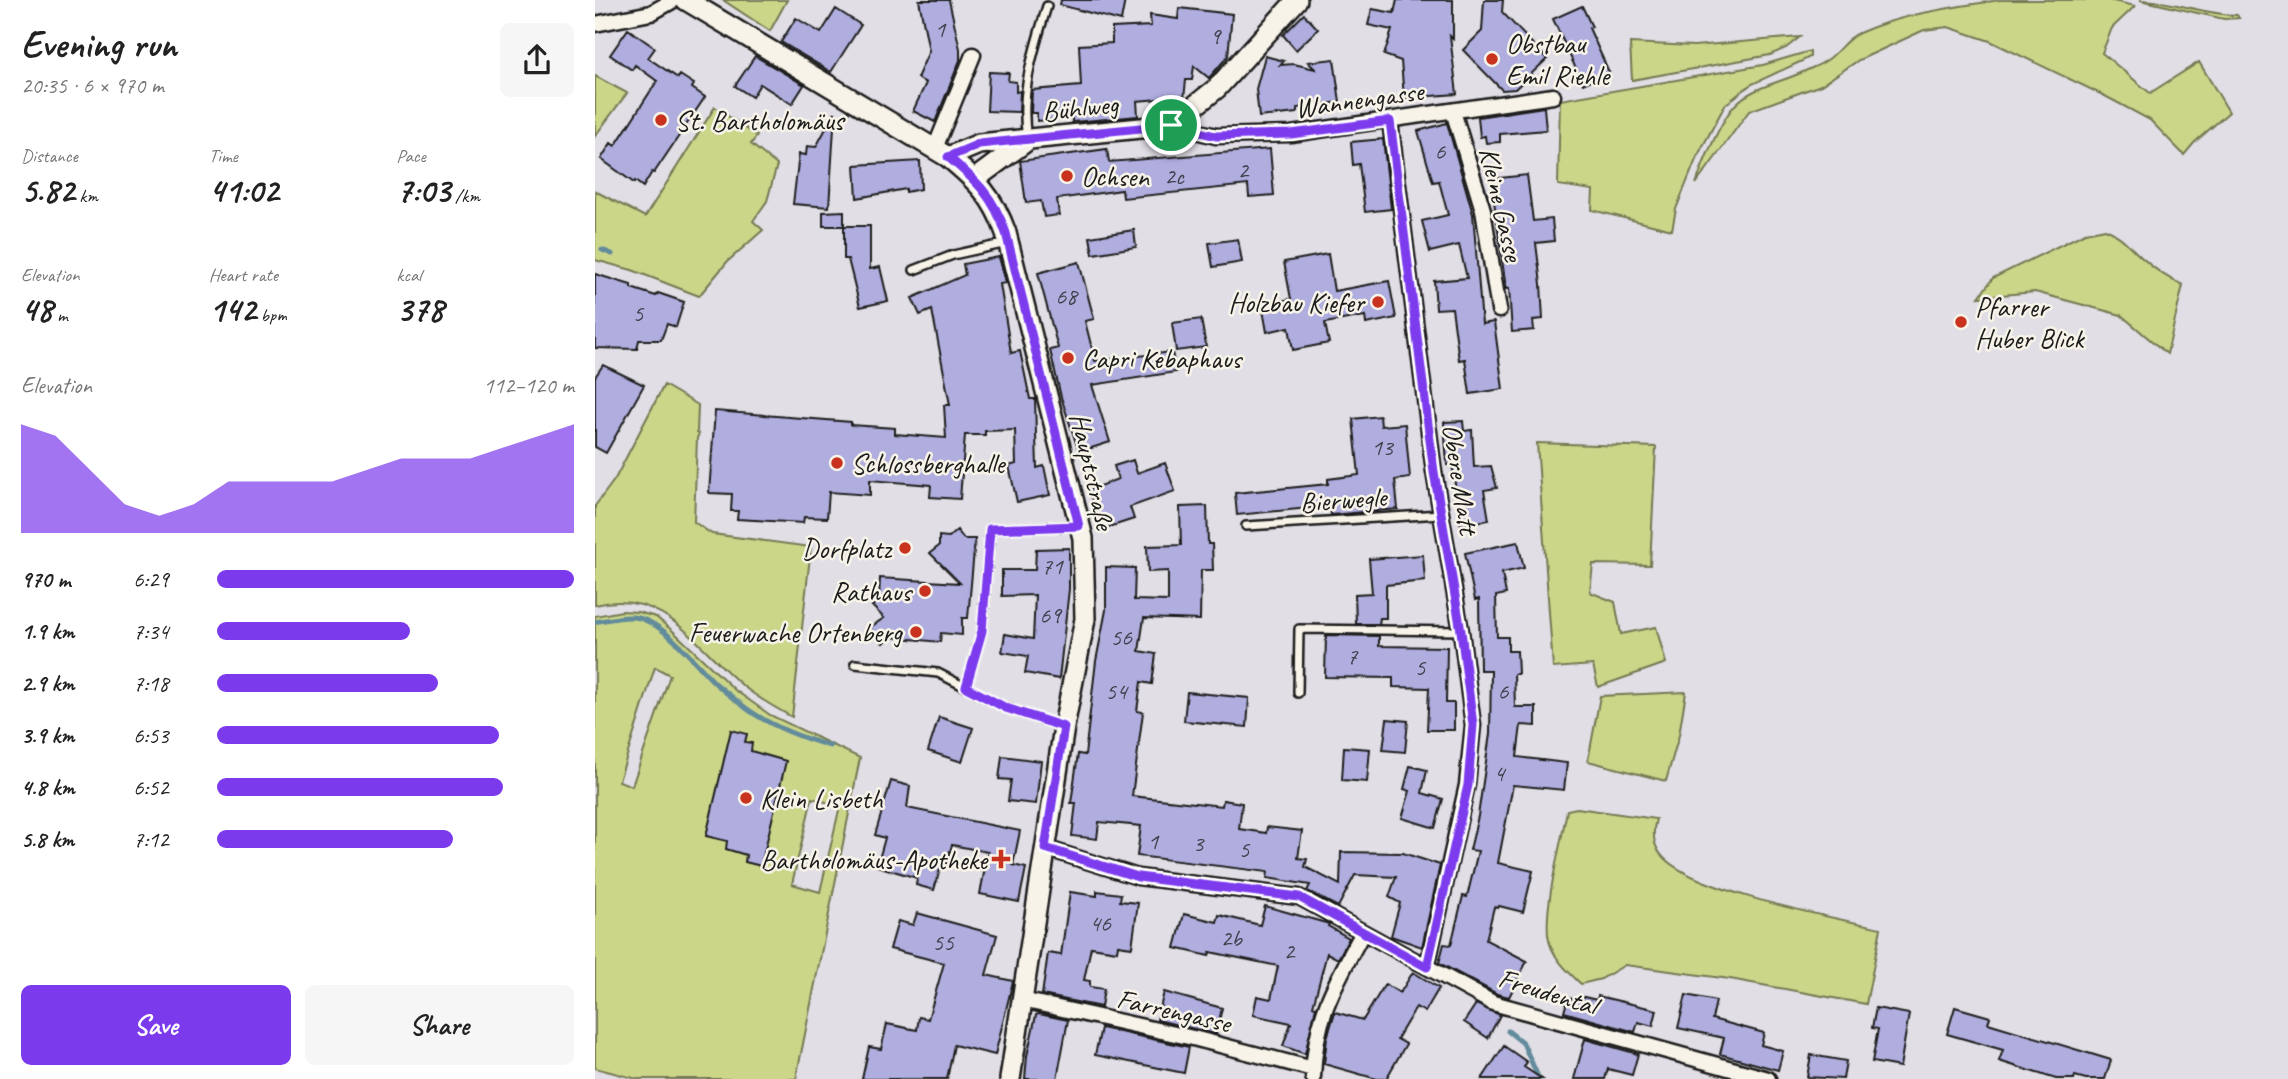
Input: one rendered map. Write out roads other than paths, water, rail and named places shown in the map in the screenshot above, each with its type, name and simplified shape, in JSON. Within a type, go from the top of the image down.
[{"type":"street","points":[[595,24],[650,13],[674,0]]},
{"type":"street","name":"Hauptstraße","points":[[686,0],[942,152],[985,190],[998,212],[1008,242],[1083,538],[1085,619],[1064,727],[1010,1079]]},
{"type":"street","points":[[1171,125],[1217,88],[1297,0]]},
{"type":"street","points":[[942,152],[973,55]]},
{"type":"street","name":"Wannengasse","points":[[1171,125],[1216,136],[1291,134],[1553,96]]},
{"type":"street","name":"Kleine Gasse","points":[[1453,110],[1483,210],[1499,310]]},
{"type":"street","name":"Obere Matt","points":[[1390,121],[1434,472],[1461,631],[1473,725],[1468,785],[1427,967]]},
{"type":"street","name":"Bühlweg","points":[[942,152],[979,144],[1171,125]]},
{"type":"street","name":"Bühlweg","points":[[975,179],[1027,141]]},
{"type":"street","name":"Freudental","points":[[1045,848],[1138,877],[1299,897],[1493,1003],[1768,1079]]},
{"type":"street","name":"Farrengasse","points":[[1022,1000],[1193,1038],[1313,1074],[1316,1036],[1326,1002],[1363,932]]},
{"type":"lane","points":[[1027,141],[1023,119],[1026,78],[1047,6]]},
{"type":"lane","points":[[913,270],[953,256],[1008,242]]},
{"type":"lane","name":"Bierwegle","points":[[1246,526],[1442,514]]},
{"type":"lane","points":[[966,687],[982,631],[990,529],[1079,526]]},
{"type":"lane","points":[[1298,693],[1299,629],[1461,631]]},
{"type":"lane","points":[[855,664],[938,673],[1006,708],[1064,727]]},
{"type":"waterway","points":[[602,250],[612,254]]},
{"type":"waterway","points":[[595,622],[633,617],[645,620],[667,634],[716,684],[762,719],[784,730],[830,746]]},
{"type":"waterway","points":[[1508,1031],[1523,1043],[1539,1079]]},
{"type":"place","name":"Obstbau Emil Riehle","points":[[1492,59]]},
{"type":"place","name":"St. Bartholomäus","points":[[661,120]]},
{"type":"place","name":"Ochsen","points":[[1067,176]]},
{"type":"place","name":"Holzbau Kiefer","points":[[1378,302]]},
{"type":"place","name":"Pfarrer Huber Blick","points":[[1961,322]]},
{"type":"place","name":"Capri Kebaphaus","points":[[1068,358]]},
{"type":"place","name":"Schlossberghalle","points":[[837,463]]},
{"type":"place","name":"Dorfplatz","points":[[905,548]]},
{"type":"place","name":"Rathaus","points":[[925,591]]},
{"type":"place","name":"Feuerwache Ortenberg","points":[[916,632]]},
{"type":"place","name":"Klein Lisbeth","points":[[746,798]]},
{"type":"place","name":"Bartholomäus-Apotheke","points":[[1001,859]]}]
